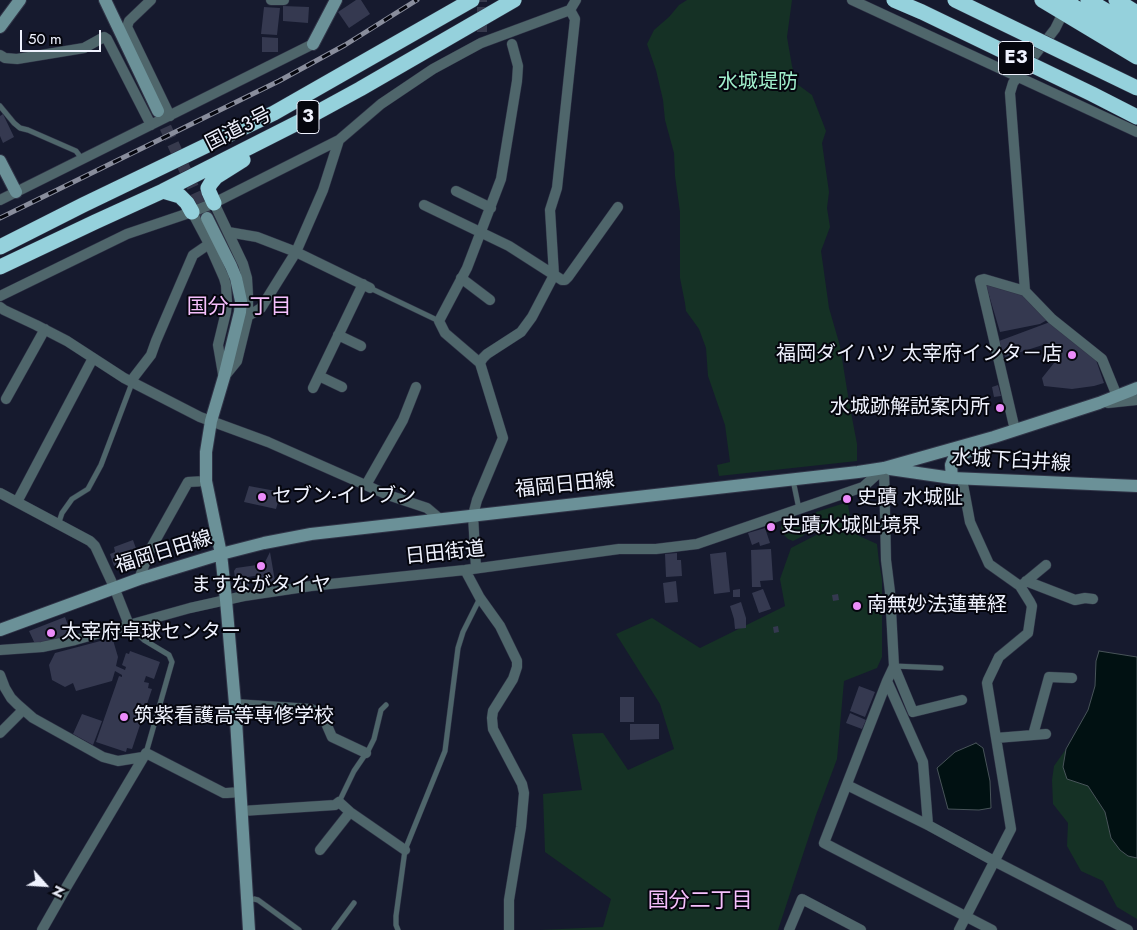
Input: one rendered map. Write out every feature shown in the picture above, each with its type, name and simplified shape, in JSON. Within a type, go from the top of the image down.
[{"type":"highway","name":"国道3号","points":[[0,247],[274,113],[472,0]]},
{"type":"highway","name":"国道3号","points":[[0,267],[163,191],[305,119],[514,0]]},
{"type":"highway","name":"E3","points":[[894,0],[1092,94],[1137,118]]},
{"type":"highway","name":"E3","points":[[955,0],[1137,88]]},
{"type":"highway","points":[[1042,0],[1137,57]]},
{"type":"highway","points":[[1063,0],[1137,44]]},
{"type":"highway","points":[[1088,0],[1137,29]]},
{"type":"highway","points":[[1116,0],[1137,13]]},
{"type":"highway","points":[[214,203],[208,188],[216,177],[305,119]]},
{"type":"highway","points":[[163,191],[180,196],[192,212]]},
{"type":"highway","name":"3","points":[[0,238],[83,205]]},
{"type":"highway","name":"3","points":[[0,278],[40,257],[95,222]]},
{"type":"main road","points":[[0,27],[20,0]]},
{"type":"main road","points":[[106,0],[158,111]]},
{"type":"main road","points":[[313,44],[336,0]]},
{"type":"main road","points":[[0,161],[16,192]]},
{"type":"main road","points":[[207,218],[232,266],[240,294],[240,312],[211,421],[206,452],[206,481],[221,554],[226,600],[235,704],[249,930]]},
{"type":"main road","name":"福岡日田線","points":[[0,630],[114,587],[221,554],[264,543],[311,534],[884,468],[994,437],[1099,403],[1137,388]]},
{"type":"main road","points":[[957,479],[951,465],[953,460],[994,437]]},
{"type":"main road","name":"水城下臼井線","points":[[884,468],[957,479],[1137,486]]},
{"type":"street","points":[[151,0],[129,22],[128,27],[170,116]]},
{"type":"street","points":[[271,0],[284,0]]},
{"type":"street","points":[[0,296],[127,234],[214,203],[339,140],[381,104],[433,69],[481,43],[570,10],[576,0]]},
{"type":"street","points":[[852,0],[1137,132]]},
{"type":"street","points":[[480,363],[487,354],[520,332],[532,317],[554,275],[550,210],[557,188],[575,19],[570,10]]},
{"type":"street","points":[[1025,291],[1010,93],[1018,77],[1060,20]]},
{"type":"street","points":[[481,43],[482,32]]},
{"type":"street","points":[[0,55],[5,58],[17,59],[84,48],[104,37],[107,39],[151,125]]},
{"type":"street","points":[[0,200],[313,44]]},
{"type":"street","points":[[476,568],[474,515],[477,500],[503,438],[480,363],[445,334],[439,321],[462,278],[482,232],[501,179],[518,81],[518,66],[512,44]]},
{"type":"street","points":[[248,316],[261,308],[296,252],[323,190],[339,140]]},
{"type":"street","points":[[456,191],[491,208]]},
{"type":"street","points":[[214,203],[243,264],[247,278],[248,295],[248,316],[237,361],[224,377]]},
{"type":"street","points":[[424,205],[509,246],[562,280],[568,277],[618,207]]},
{"type":"street","points":[[192,212],[209,244],[224,278],[227,291],[226,312],[218,346],[224,377]]},
{"type":"street","points":[[228,232],[257,237],[296,252],[366,286],[338,335],[313,388]]},
{"type":"street","points":[[132,383],[134,377],[151,355],[193,255],[209,244]]},
{"type":"street","points":[[462,278],[490,300]]},
{"type":"street","points":[[1015,430],[980,280],[984,279],[1025,291],[1052,319],[1102,359],[1117,396]]},
{"type":"street","points":[[0,307],[67,341],[132,383],[200,417],[268,442],[366,485],[427,508],[440,519]]},
{"type":"street","points":[[6,399],[45,330]]},
{"type":"street","points":[[338,335],[361,346]]},
{"type":"street","points":[[17,502],[93,358]]},
{"type":"street","points":[[319,376],[342,387]]},
{"type":"street","points":[[366,485],[403,420],[416,387]]},
{"type":"street","points":[[1099,403],[1137,400]]},
{"type":"street","points":[[884,468],[886,560],[894,666],[914,712],[962,700]]},
{"type":"street","name":"日田街道","points":[[0,650],[42,647],[75,640],[190,608],[244,596],[311,586],[465,570],[618,548],[656,549],[697,544],[864,487],[884,468]]},
{"type":"street","points":[[957,479],[970,522],[989,564],[1023,583],[1076,600],[1093,599]]},
{"type":"street","points":[[139,579],[150,550],[188,482],[206,481]]},
{"type":"street","points":[[0,493],[96,546],[129,625]]},
{"type":"street","points":[[1023,583],[1046,565]]},
{"type":"street","points":[[465,570],[480,598],[500,626],[517,661],[513,679],[493,711],[492,718],[493,729],[522,784],[524,793],[521,827],[509,900],[509,930]]},
{"type":"street","points":[[959,930],[1011,829],[988,680],[999,657],[1028,633],[1032,606],[1023,583]]},
{"type":"street","points":[[894,666],[823,845],[992,930]]},
{"type":"street","points":[[0,675],[5,688],[22,710],[32,718],[103,757],[118,761],[145,755],[224,792],[241,792]]},
{"type":"street","points":[[1033,735],[1050,677],[1072,678]]},
{"type":"street","points":[[887,681],[923,762],[928,825]]},
{"type":"street","points":[[235,704],[311,709],[322,714],[332,737],[366,753]]},
{"type":"street","points":[[0,733],[22,710]]},
{"type":"street","points":[[996,738],[1046,734]]},
{"type":"street","points":[[42,930],[145,755]]},
{"type":"street","points":[[847,785],[928,825],[1123,929]]},
{"type":"street","points":[[242,811],[335,805],[339,802],[350,812],[405,850]]},
{"type":"street","points":[[320,850],[350,812]]},
{"type":"street","points":[[789,930],[802,899],[861,930]]},
{"type":"lane","points":[[0,106],[20,128],[76,151],[82,159]]},
{"type":"lane","points":[[366,286],[439,321]]},
{"type":"lane","points":[[58,525],[62,513],[72,499],[88,489],[101,465],[132,383]]},
{"type":"lane","points":[[793,479],[799,509]]},
{"type":"lane","points":[[398,930],[396,916],[405,850],[445,751],[458,648],[463,632],[480,598]]},
{"type":"lane","points":[[129,625],[144,640],[169,655],[172,662],[145,755]]},
{"type":"lane","points":[[894,666],[941,668]]},
{"type":"lane","points":[[339,802],[354,771],[374,739],[381,710],[386,705]]},
{"type":"lane","points":[[248,900],[258,900],[299,930]]},
{"type":"lane","points":[[334,930],[354,903]]},
{"type":"green space","name":"水城堤防","points":[[687,0],[792,0],[787,37],[792,66],[797,84],[812,95],[826,131],[822,143],[829,192],[827,208],[830,227],[821,251],[829,308],[840,346],[857,444],[857,461],[719,476],[717,465],[730,462],[725,425],[708,376],[706,348],[699,329],[686,311],[680,278],[680,212],[674,153],[665,120],[663,100],[656,70],[647,44],[654,30],[679,5]]},
{"type":"green space","points":[[845,503],[848,505],[852,528],[857,535],[877,544],[882,579],[882,657],[877,668],[844,681],[837,759],[816,815],[778,930],[540,930],[603,927],[611,899],[545,852],[543,794],[582,790],[572,734],[603,733],[628,770],[674,749],[660,704],[616,634],[652,618],[700,648],[785,606],[780,579],[791,548],[818,534],[820,530],[815,515],[816,512]]},
{"type":"green space","points":[[797,517],[803,518],[808,528],[803,536],[793,541],[781,532],[781,525],[787,520]]},
{"type":"green space","points":[[1066,749],[1063,767],[1088,786],[1105,812],[1111,838],[1120,850],[1128,856],[1137,858],[1137,919],[1117,907],[1103,881],[1081,871],[1067,846],[1068,823],[1053,804],[1052,780],[1054,766]]},
{"type":"shaded area","points":[[1099,651],[1137,657],[1137,858],[1128,856],[1120,850],[1111,838],[1105,812],[1088,786],[1067,779],[1063,767],[1066,749],[1088,710],[1095,686],[1096,661]]},
{"type":"shaded area","points":[[976,743],[983,748],[990,781],[991,808],[979,810],[948,809],[937,768],[955,752]]},
{"type":"building","points":[[356,0],[361,0],[370,14],[349,28],[338,12]]},
{"type":"building","points":[[283,6],[309,7],[308,23],[283,21]]},
{"type":"building","points":[[264,7],[280,8],[277,35],[261,34]]},
{"type":"building","points":[[262,37],[278,38],[278,52],[262,52]]},
{"type":"building","points":[[3,114],[14,137],[3,143],[0,136],[0,116]]},
{"type":"building","points":[[986,283],[1020,293],[1034,303],[1047,320],[1040,324],[1000,332]]},
{"type":"building","name":"福岡ダイハツ 太宰府インタ－店","points":[[1050,322],[1096,360],[1104,383],[1072,389],[1044,386],[1042,378],[1058,358],[1051,353],[1053,350],[1046,344],[1005,357],[999,341]]},
{"type":"building","points":[[998,385],[1001,396],[994,397],[992,387]]},
{"type":"building","name":"水城跡解説案内所","points":[[1002,402],[1004,413],[998,414],[996,403]]},
{"type":"building","name":"セブン-イレブン","points":[[249,486],[281,492],[276,509],[244,502]]},
{"type":"building","points":[[765,528],[770,543],[760,546],[759,542],[752,545],[748,533]]},
{"type":"building","points":[[133,540],[139,557],[114,566],[110,554],[115,552],[114,547]]},
{"type":"building","points":[[771,549],[773,580],[760,581],[761,587],[752,587],[751,550]]},
{"type":"building","points":[[270,552],[276,587],[258,590],[257,583],[261,582],[260,575],[248,577],[250,590],[237,592],[234,571],[236,568],[264,564]]},
{"type":"building","points":[[726,552],[730,592],[714,594],[710,554]]},
{"type":"building","points":[[677,553],[677,560],[681,560],[682,576],[666,577],[665,554]]},
{"type":"building","points":[[676,581],[678,602],[665,603],[663,583]]},
{"type":"building","points":[[740,589],[740,597],[733,597],[733,590]]},
{"type":"building","points":[[763,589],[771,609],[759,613],[752,593]]},
{"type":"building","points":[[838,594],[839,600],[833,601],[832,595]]},
{"type":"building","points":[[741,602],[746,618],[746,628],[735,629],[730,606]]},
{"type":"building","name":"太宰府卓球センター","points":[[65,617],[72,636],[35,644],[29,631]]},
{"type":"building","points":[[778,626],[779,632],[774,633],[773,627]]},
{"type":"building","name":"筑紫看護高等専修学校","points":[[108,639],[108,641],[113,640],[118,657],[116,666],[125,670],[126,667],[122,665],[126,653],[129,654],[130,651],[160,662],[154,679],[146,676],[144,682],[149,683],[148,688],[152,689],[132,749],[127,748],[126,752],[96,742],[119,676],[122,677],[122,675],[115,671],[112,681],[76,691],[73,683],[65,687],[52,680],[49,665],[55,653]]},
{"type":"building","points":[[859,686],[875,692],[865,717],[850,711]]},
{"type":"building","points":[[620,697],[634,697],[634,722],[620,722]]},
{"type":"building","points":[[850,713],[866,720],[862,729],[846,723]]},
{"type":"building","points":[[82,714],[102,721],[93,745],[73,734]]},
{"type":"building","points":[[630,724],[659,724],[659,739],[630,740]]},
{"type":"tunnel","points":[[482,0],[482,32]]},
{"type":"tunnel","points":[[158,111],[207,218]]},
{"type":"railway","points":[[0,218],[279,81],[345,45],[417,0]]},
{"type":"place","name":"福岡ダイハツ 太宰府インタ－店","points":[[1072,355]]},
{"type":"place","name":"水城跡解説案内所","points":[[1000,408]]},
{"type":"place","name":"セブン-イレブン","points":[[262,497]]},
{"type":"place","name":"史蹟 水城阯","points":[[847,499]]},
{"type":"place","name":"史蹟水城阯境界","points":[[771,527]]},
{"type":"place","name":"ますながタイヤ","points":[[261,566]]},
{"type":"place","name":"南無妙法蓮華経","points":[[857,606]]},
{"type":"place","name":"太宰府卓球センター","points":[[51,633]]},
{"type":"place","name":"筑紫看護高等専修学校","points":[[124,717]]},
{"type":"district","name":"国分一丁目","points":[[239,308]]},
{"type":"district","name":"国分二丁目","points":[[700,902]]}]
